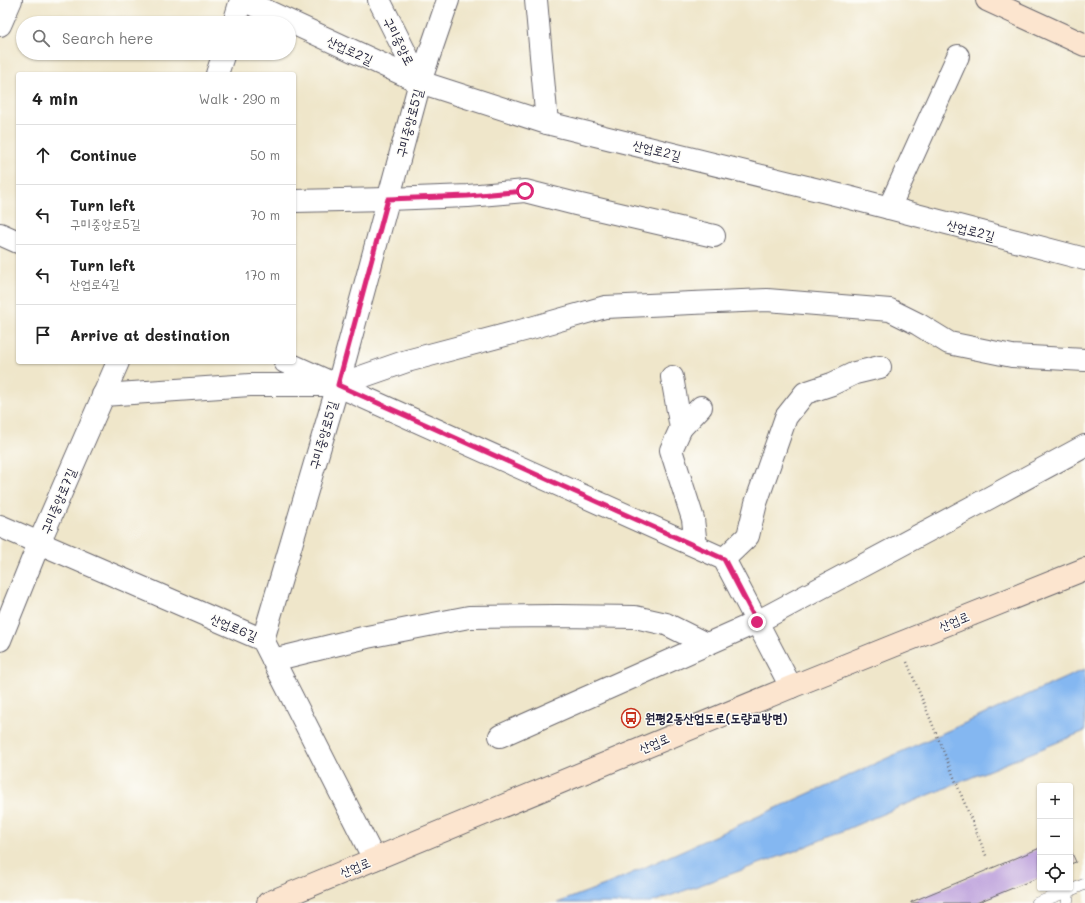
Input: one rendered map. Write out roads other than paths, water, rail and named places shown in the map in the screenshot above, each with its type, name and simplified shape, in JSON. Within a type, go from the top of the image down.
[{"type":"street","points":[[0,25],[11,0]]},
{"type":"street","points":[[236,16],[242,0]]},
{"type":"street","name":"산업로2길","points":[[242,0],[277,16]]},
{"type":"street","name":"구미중앙로","points":[[379,0],[420,82]]},
{"type":"street","name":"구미중앙로5길","points":[[263,640],[338,385],[420,82],[448,0]]},
{"type":"street","points":[[536,0],[547,123]]},
{"type":"street","points":[[987,0],[1085,45]]},
{"type":"street","name":"산업로2길","points":[[296,25],[420,82],[547,123],[889,208],[1085,259]]},
{"type":"street","points":[[889,208],[958,56]]},
{"type":"street","points":[[218,72],[222,60]]},
{"type":"street","points":[[296,200],[468,196],[525,191],[714,236]]},
{"type":"street","points":[[0,234],[16,241]]},
{"type":"street","points":[[103,395],[250,385],[338,385],[407,361],[605,307],[767,300],[890,310],[918,324],[949,343],[1012,356],[1085,360]]},
{"type":"street","name":"구미중앙로7길","points":[[0,640],[39,543],[117,364]]},
{"type":"street","points":[[290,364],[724,559],[791,686]]},
{"type":"street","points":[[724,559],[748,536],[756,503],[786,417],[805,394],[832,384],[855,373],[880,366]]},
{"type":"street","points":[[672,377],[681,428]]},
{"type":"street","points":[[696,546],[693,519],[671,450],[681,428],[701,407]]},
{"type":"street","points":[[500,736],[757,622],[1084,448]]},
{"type":"street","name":"산업로6길","points":[[0,526],[263,640],[374,859]]},
{"type":"street","name":"산업로","points":[[268,903],[791,686],[1085,569]]},
{"type":"street","points":[[273,660],[367,637],[469,617],[558,616],[635,618],[666,624],[706,644]]},
{"type":"lane","points":[[1073,889],[1085,884]]},
{"type":"lane","points":[[1037,903],[1068,891],[1067,903]]},
{"type":"water","points":[[1085,669],[1085,731],[795,851],[650,903],[557,903],[610,883]]},
{"type":"place","name":"원평2동산업도로(도량교방면)","points":[[631,718]]}]
